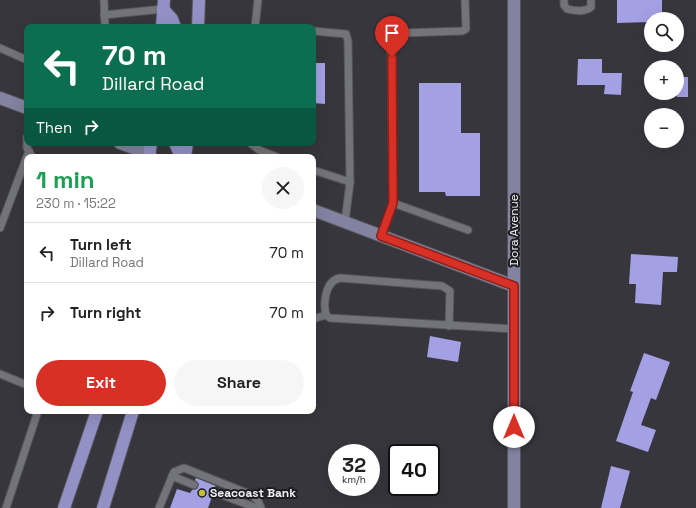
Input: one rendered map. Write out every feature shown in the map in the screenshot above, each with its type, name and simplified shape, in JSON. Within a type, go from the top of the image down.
[{"type":"main road","points":[[198,24],[199,0]]},
{"type":"main road","points":[[162,24],[164,5]]},
{"type":"main road","points":[[164,5],[174,24]]},
{"type":"main road","points":[[64,508],[96,414]]},
{"type":"main road","points":[[103,508],[132,414]]},
{"type":"street","name":"Dora Avenue","points":[[514,0],[514,508]]},
{"type":"street","points":[[0,98],[24,106]]},
{"type":"street","points":[[129,146],[150,153]]},
{"type":"street","points":[[316,211],[514,286]]},
{"type":"lane","points":[[104,0],[105,24]]},
{"type":"lane","points":[[256,24],[258,0]]},
{"type":"lane","points":[[381,236],[393,203],[391,42],[395,36],[402,33],[462,31],[466,28],[465,0]]},
{"type":"lane","points":[[564,0],[564,5],[567,10],[587,10],[591,7],[591,0]]},
{"type":"lane","points":[[104,14],[164,5]]},
{"type":"lane","points":[[316,31],[342,32],[346,34],[348,41],[350,182],[345,222]]},
{"type":"lane","points":[[0,48],[24,59]]},
{"type":"lane","points":[[254,146],[269,154]]},
{"type":"lane","points":[[0,228],[24,169]]},
{"type":"lane","points":[[316,171],[350,182]]},
{"type":"lane","points":[[393,203],[468,230]]},
{"type":"lane","points":[[449,326],[450,291],[442,286],[333,279],[329,284],[324,307],[326,315],[330,318],[449,326],[514,329]]},
{"type":"lane","points":[[316,318],[326,315]]},
{"type":"lane","points":[[0,374],[24,384]]},
{"type":"lane","points":[[6,508],[37,414]]},
{"type":"lane","points":[[159,508],[174,472],[184,468],[252,494],[258,501],[261,508]]},
{"type":"lane","points":[[172,476],[194,485]]},
{"type":"lane","points":[[214,492],[257,508]]},
{"type":"building","points":[[617,0],[662,0],[662,12],[644,12],[644,22],[617,23]]},
{"type":"building","points":[[578,59],[602,59],[602,73],[622,73],[621,95],[604,94],[605,85],[577,85]]},
{"type":"building","points":[[316,63],[325,63],[325,104],[316,103]]},
{"type":"building","points":[[684,77],[688,77],[688,97],[684,97]]},
{"type":"building","points":[[419,83],[461,83],[461,133],[480,133],[480,196],[446,196],[445,192],[419,192]]},
{"type":"building","points":[[631,254],[678,257],[677,272],[663,272],[661,305],[635,303],[636,284],[629,284]]},
{"type":"building","points":[[430,336],[461,342],[458,362],[427,357]]},
{"type":"building","points":[[644,353],[670,362],[656,400],[651,398],[641,425],[656,430],[648,452],[616,441],[633,392],[630,391]]},
{"type":"building","points":[[611,466],[630,471],[620,508],[601,508]]},
{"type":"building","name":"Seacoast Bank","points":[[196,478],[216,486],[209,491],[212,497],[208,508],[170,508],[177,489],[190,493],[192,490],[197,489],[199,484],[195,480]]},
{"type":"place","name":"Seacoast Bank","points":[[202,493]]},
{"type":"route","points":[[392,57],[393,203],[381,236],[514,286],[514,427]]}]
